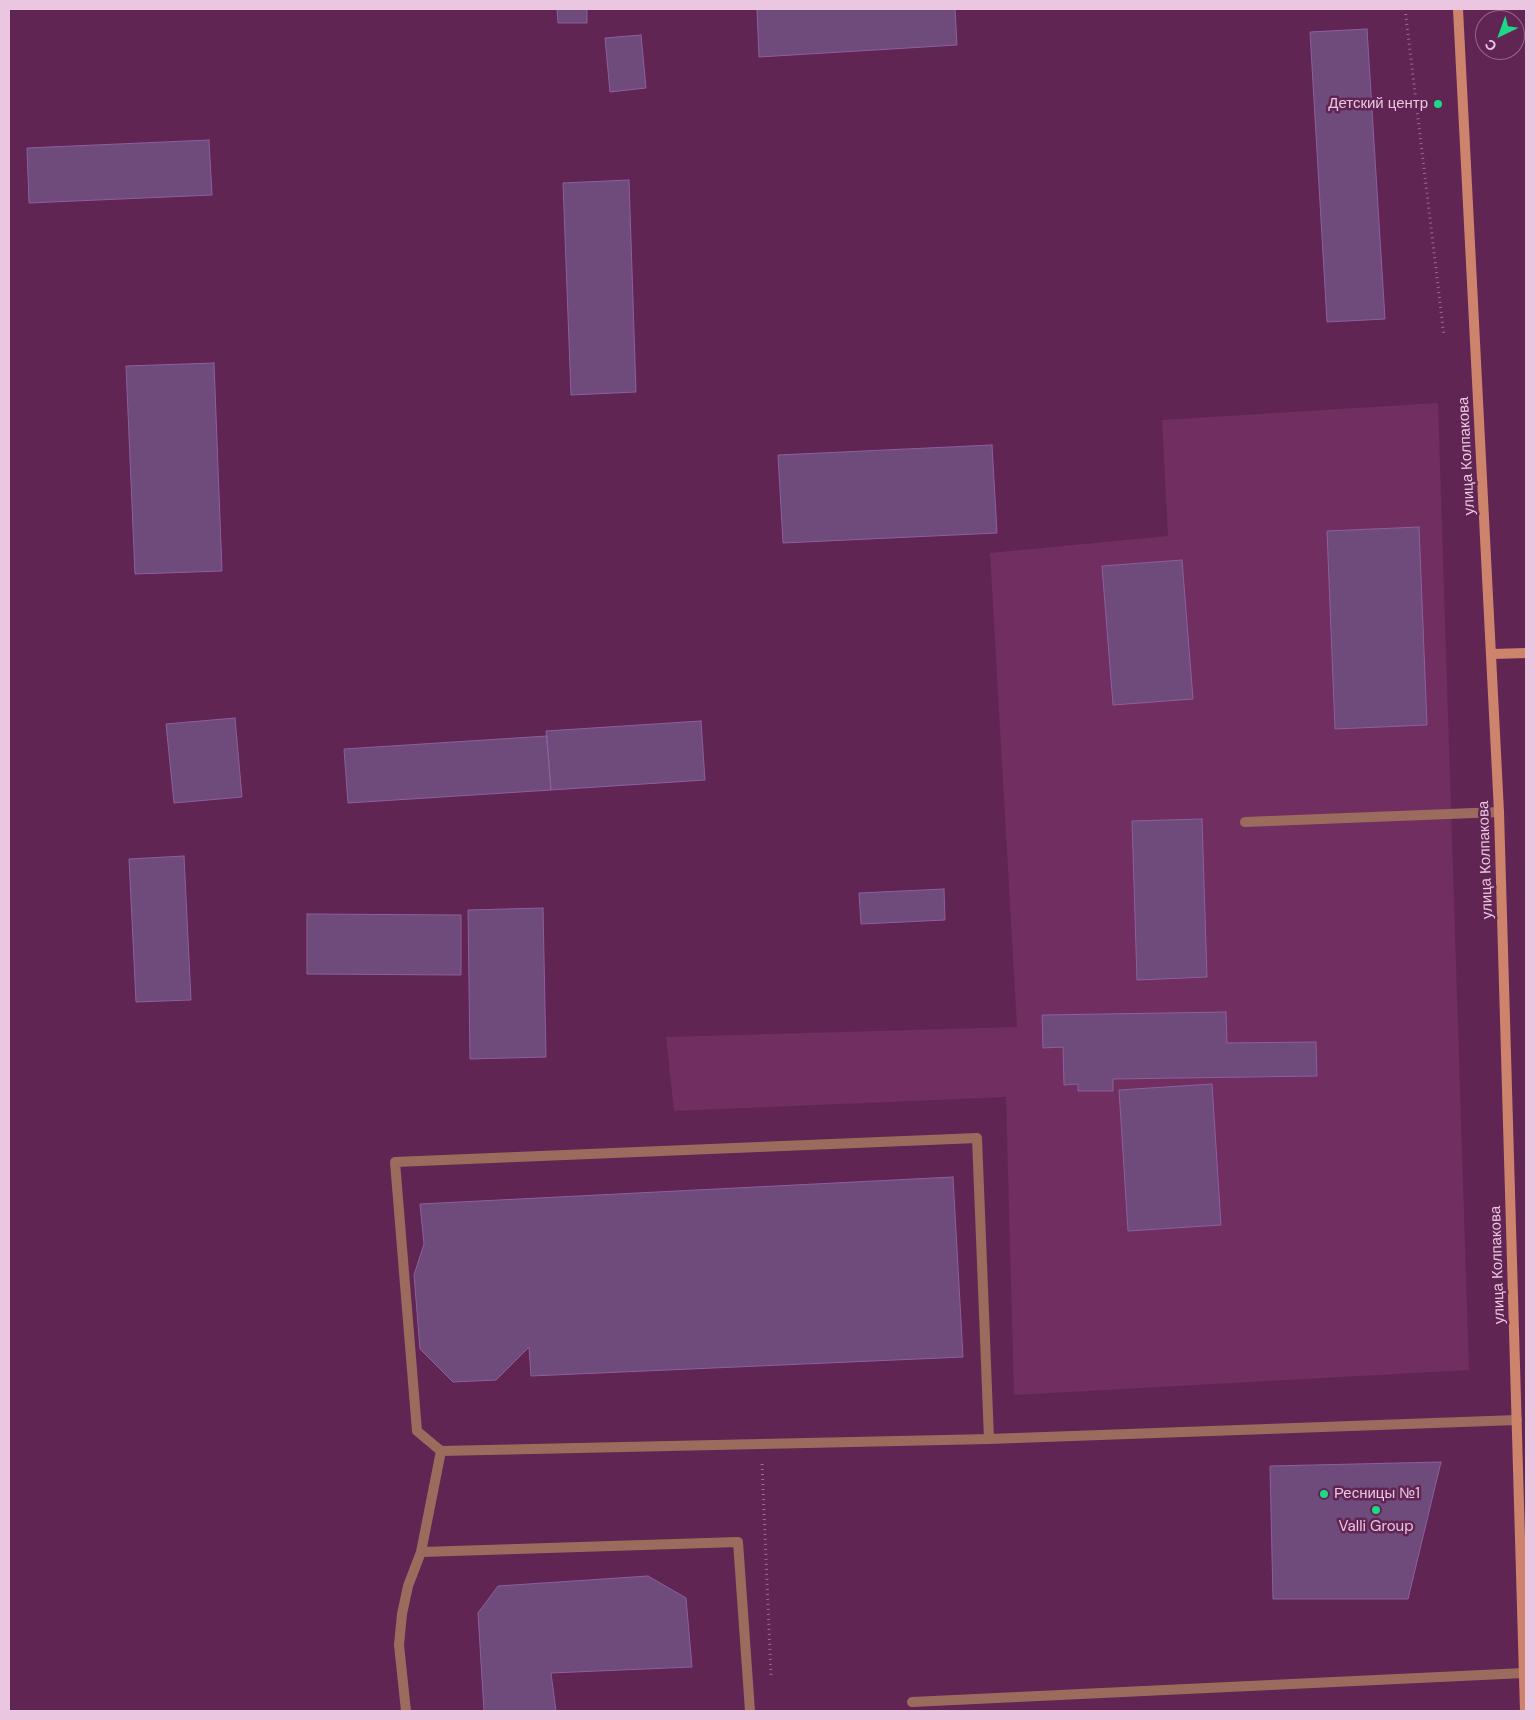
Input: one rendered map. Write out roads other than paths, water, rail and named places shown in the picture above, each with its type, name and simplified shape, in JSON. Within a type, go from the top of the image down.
[{"type":"street","name":"улица Колпакова","points":[[1458,9],[1499,812],[1525,1711]]},
{"type":"street","points":[[1492,654],[1526,653]]},
{"type":"lane","points":[[1246,822],[1499,812]]},
{"type":"lane","points":[[989,1439],[977,1138],[395,1162],[417,1431],[441,1451],[989,1439],[1517,1420]]},
{"type":"lane","points":[[406,1711],[399,1645],[408,1586],[421,1552],[441,1451]]},
{"type":"lane","points":[[421,1552],[738,1542],[750,1711]]},
{"type":"lane","points":[[912,1702],[1524,1673]]},
{"type":"place","name":"Детский центр","points":[[1438,104]]},
{"type":"place","name":"Ресницы №1","points":[[1324,1494]]},
{"type":"place","name":"Valli Group","points":[[1376,1510]]}]
